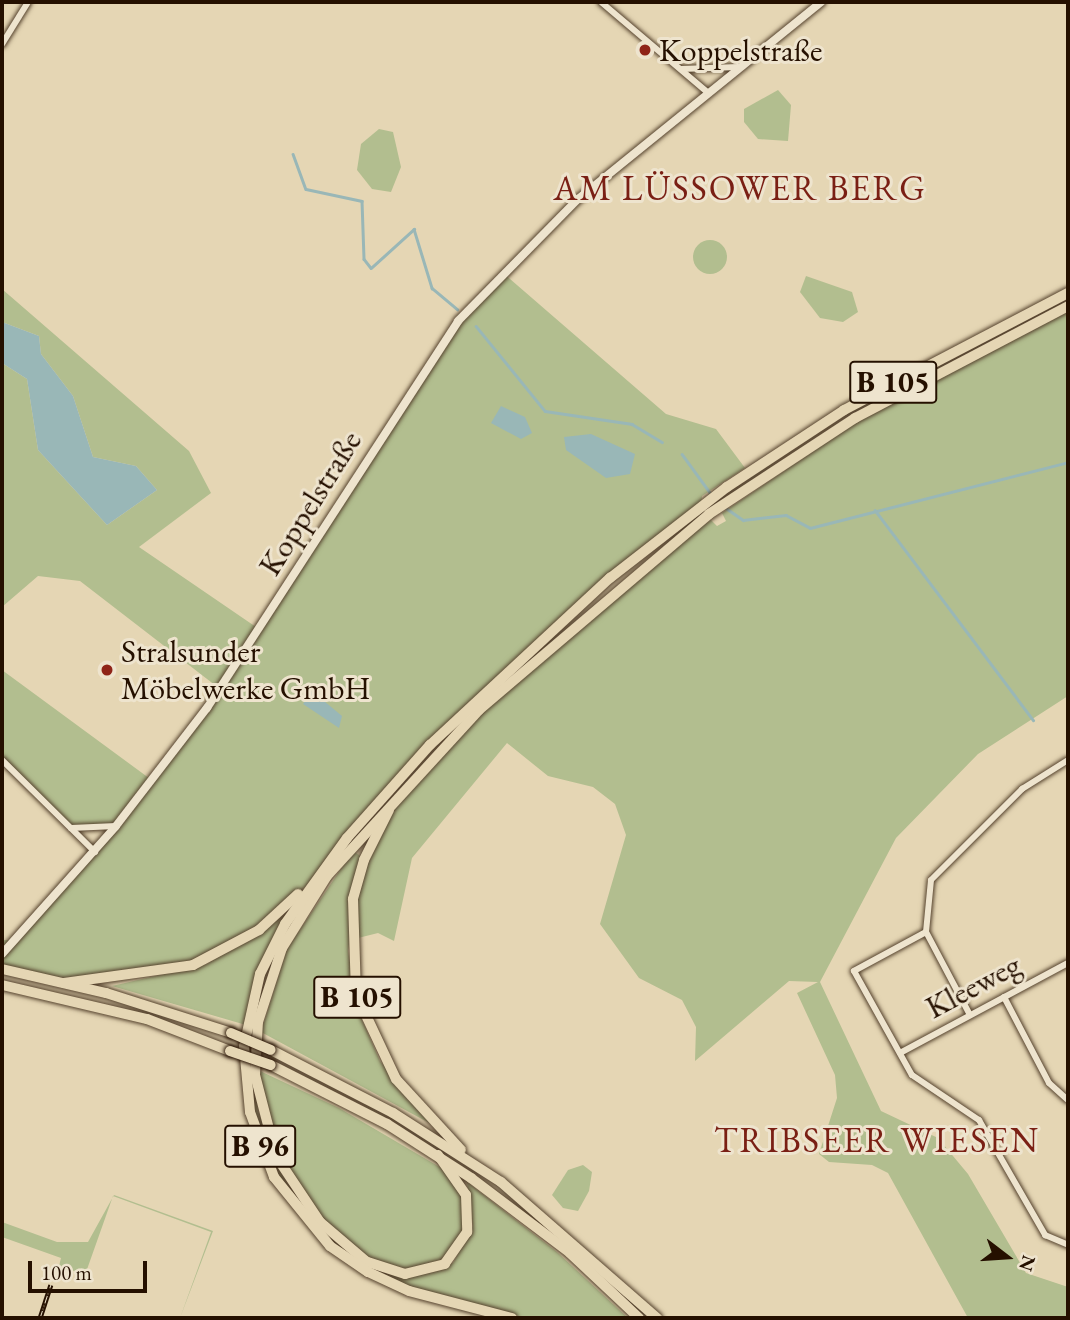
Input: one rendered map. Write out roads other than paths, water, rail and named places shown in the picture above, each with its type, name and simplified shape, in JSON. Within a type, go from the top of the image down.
[{"type":"highway","name":"B 105","points":[[337,851],[524,652],[705,510],[926,364],[1068,293]]},
{"type":"highway","name":"B 105","points":[[730,491],[927,377],[1068,306]]},
{"type":"highway","name":"B 105","points":[[478,1167],[396,1079],[356,995],[354,899],[364,860],[397,796],[524,668],[705,510]]},
{"type":"highway","name":"B 96","points":[[397,796],[327,876],[282,948],[262,1000],[255,1075],[262,1118],[289,1181],[320,1222],[387,1271],[432,1270],[462,1244],[469,1219],[466,1195],[438,1155]]},
{"type":"highway","name":"B 96","points":[[337,851],[285,924],[253,996],[244,1075],[264,1156],[302,1218],[350,1261],[409,1290],[512,1318]]},
{"type":"highway","points":[[64,983],[154,975],[214,957],[277,916],[337,851]]},
{"type":"highway","points":[[5,970],[64,983],[231,1034],[271,1050],[478,1167],[546,1216],[657,1318]]},
{"type":"highway","name":"B 96","points":[[2,985],[124,1012],[271,1065],[438,1155],[538,1227],[639,1318]]},
{"type":"street","points":[[2,44],[28,2]]},
{"type":"street","points":[[601,2],[707,92]]},
{"type":"street","name":"Koppelstraße","points":[[2,954],[116,826],[220,689],[458,321],[578,199],[821,2]]},
{"type":"street","points":[[679,68],[738,67]]},
{"type":"street","points":[[2,760],[94,852]]},
{"type":"street","points":[[970,1015],[926,932],[936,868],[1022,789],[1068,760]]},
{"type":"street","points":[[69,828],[116,826]]},
{"type":"street","points":[[926,932],[854,971],[912,1075],[979,1120],[1045,1235],[1068,1245]]},
{"type":"street","name":"Kleeweg","points":[[900,1053],[1068,963]]},
{"type":"street","points":[[1004,997],[1049,1083],[1068,1100]]},
{"type":"water","points":[[2,322],[39,336],[41,354],[73,396],[93,457],[136,466],[157,490],[107,525],[38,450],[27,379],[2,363]]},
{"type":"water","points":[[501,406],[525,417],[532,433],[521,439],[491,423]]},
{"type":"water","points":[[591,434],[635,454],[630,474],[606,478],[566,450],[564,437]]},
{"type":"water","points":[[312,691],[342,716],[339,728],[303,704]]},
{"type":"waterway","points":[[293,154],[306,189],[362,201],[364,259],[371,268],[414,229],[432,288],[457,309]]},
{"type":"waterway","points":[[476,326],[545,411],[632,424],[662,442]]},
{"type":"waterway","points":[[682,454],[711,494]]},
{"type":"waterway","points":[[726,508],[743,520],[786,515],[810,528],[1068,462]]},
{"type":"waterway","points":[[875,510],[1033,720]]},
{"type":"railway","points":[[40,1318],[51,1285]]},
{"type":"place","name":"Koppelstraße","points":[[645,50]]},
{"type":"place","name":"Stralsunder Möbelwerke GmbH","points":[[107,670]]},
{"type":"district","name":"AM LÜSSOWER BERG","points":[[740,188]]},
{"type":"district","name":"TRIBSEER WIESEN","points":[[877,1140]]}]
